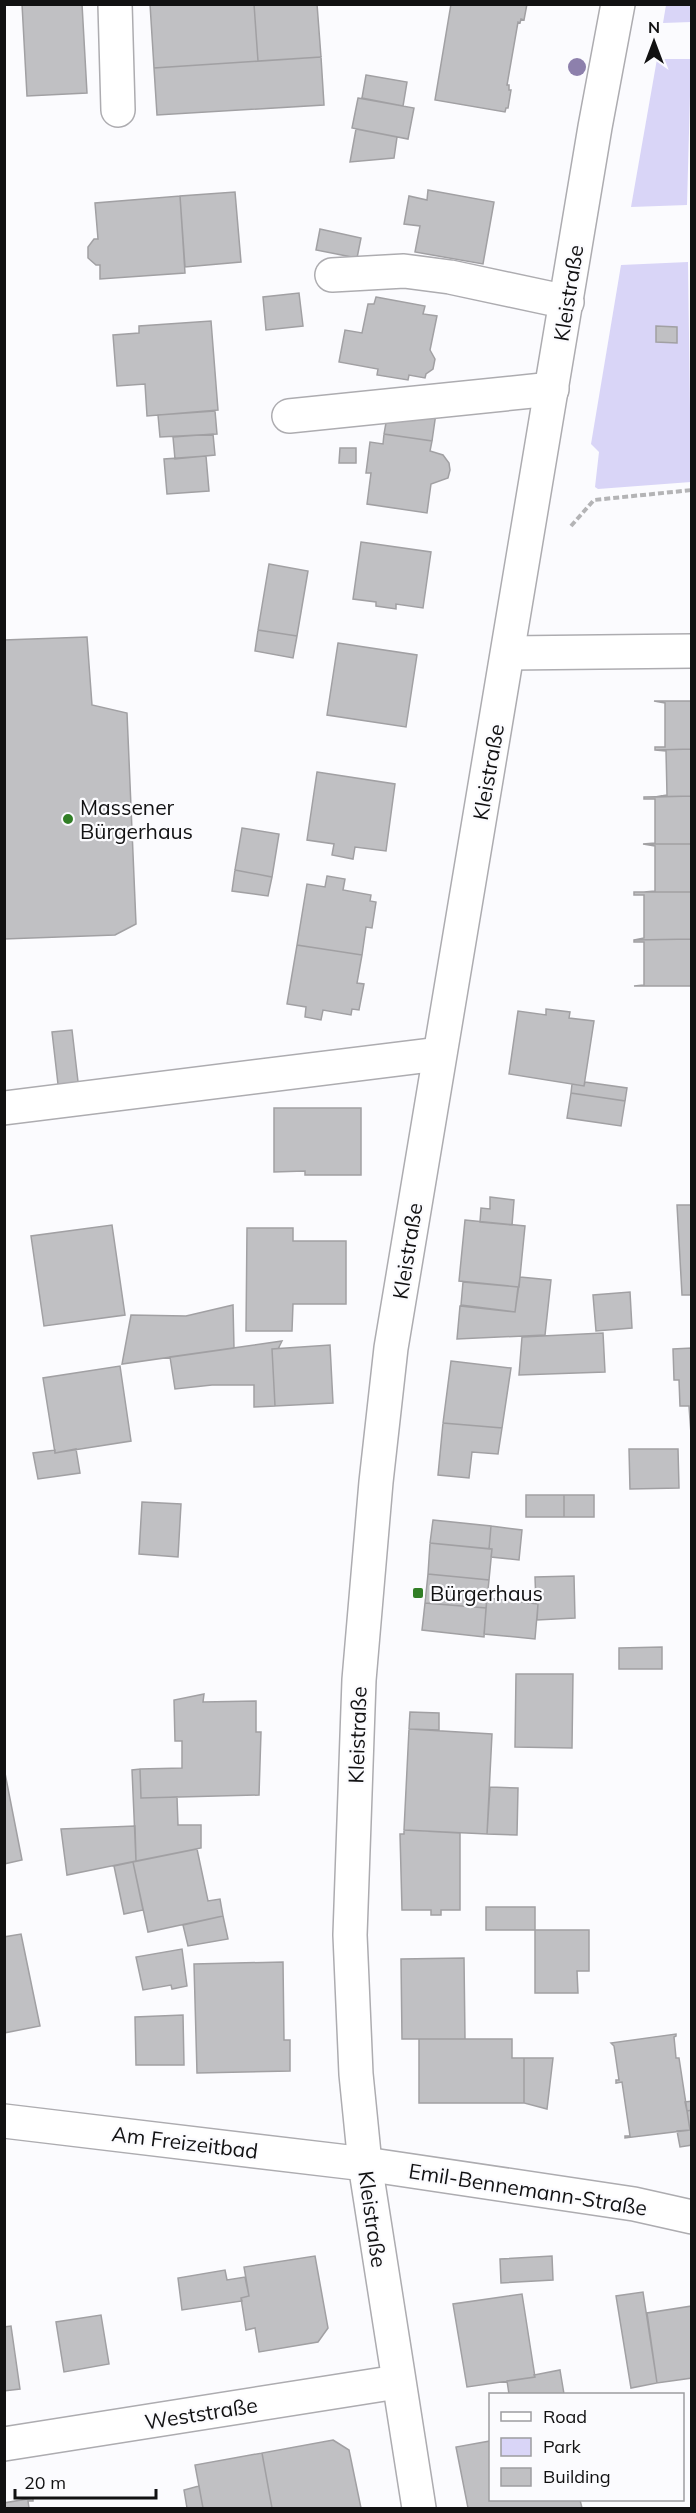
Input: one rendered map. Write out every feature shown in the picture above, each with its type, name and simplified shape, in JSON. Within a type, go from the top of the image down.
[{"type":"main road","points":[[115,4],[118,110]]},
{"type":"main road","name":"Kleistraße","points":[[419,2508],[397,2382],[365,2164],[356,2074],[350,1935],[359,1680],[376,1482],[391,1348],[618,4]]},
{"type":"main road","points":[[332,276],[404,271],[450,277],[567,302]]},
{"type":"main road","points":[[289,416],[552,389]]},
{"type":"main road","points":[[508,653],[692,651]]},
{"type":"main road","points":[[4,1108],[439,1054]]},
{"type":"main road","name":"Am Freizeitbad","points":[[4,2121],[365,2164]]},
{"type":"main road","name":"Emil-Bennemann-Straße","points":[[365,2164],[634,2204],[692,2217]]},
{"type":"main road","name":"Weststraße","points":[[4,2444],[397,2382]]},
{"type":"path","points":[[529,532],[565,533],[594,500],[692,490]]},
{"type":"green space","points":[[666,5],[691,5],[691,22],[663,23]]},
{"type":"green space","points":[[657,59],[691,59],[687,205],[631,207]]},
{"type":"green space","points":[[688,262],[691,482],[598,489],[595,487],[599,452],[591,444],[621,265]]},
{"type":"building","points":[[22,4],[82,4],[87,93],[27,96]]},
{"type":"building","points":[[150,4],[254,4],[258,61],[154,68]]},
{"type":"building","points":[[254,4],[317,4],[321,57],[258,61]]},
{"type":"building","points":[[451,4],[527,4],[524,20],[521,19],[520,23],[518,22],[507,85],[511,90],[508,108],[505,112],[435,100]]},
{"type":"building","points":[[321,57],[324,105],[157,115],[154,68]]},
{"type":"building","points":[[366,75],[407,82],[403,106],[362,98]]},
{"type":"building","points":[[358,98],[414,108],[408,139],[352,128]]},
{"type":"building","points":[[356,129],[397,137],[394,158],[350,162]]},
{"type":"building","points":[[428,190],[494,202],[483,264],[415,252],[420,226],[404,224],[409,196],[427,200]]},
{"type":"building","points":[[235,192],[241,262],[185,267],[180,196]]},
{"type":"building","points":[[180,196],[185,273],[100,279],[100,265],[96,265],[88,258],[88,247],[94,239],[98,239],[95,203]]},
{"type":"building","points":[[320,229],[361,238],[357,258],[316,250]]},
{"type":"building","points":[[299,293],[303,326],[266,330],[263,297]]},
{"type":"building","points":[[376,297],[425,306],[423,314],[437,316],[430,350],[435,359],[433,369],[426,374],[425,378],[409,375],[408,380],[377,375],[378,369],[339,362],[345,330],[362,333],[368,304],[374,304]]},
{"type":"building","points":[[211,321],[218,410],[147,416],[145,384],[117,386],[113,335],[139,333],[139,326]]},
{"type":"building","points":[[656,326],[677,327],[677,343],[656,342]]},
{"type":"building","points":[[215,411],[217,434],[160,437],[158,415]]},
{"type":"building","points":[[436,413],[432,441],[384,434],[387,417]]},
{"type":"building","points":[[213,434],[215,455],[175,459],[173,437]]},
{"type":"building","points":[[384,434],[432,441],[430,451],[443,455],[449,463],[448,478],[431,484],[427,513],[367,504],[371,473],[366,473],[370,442],[383,444]]},
{"type":"building","points":[[340,448],[356,448],[356,463],[339,463]]},
{"type":"building","points":[[206,456],[209,491],[167,494],[164,459]]},
{"type":"building","points":[[361,542],[431,552],[423,608],[396,604],[396,609],[376,606],[376,602],[353,599]]},
{"type":"building","points":[[269,564],[308,571],[297,636],[258,630]]},
{"type":"building","points":[[258,630],[297,636],[293,658],[255,651]]},
{"type":"building","name":"Massener Bürgerhaus","points":[[87,637],[92,705],[127,713],[136,924],[115,935],[4,939],[4,640]]},
{"type":"building","points":[[338,643],[417,655],[406,727],[327,715]]},
{"type":"building","points":[[654,701],[692,701],[692,749],[655,750],[655,747],[665,747],[665,703]]},
{"type":"building","points":[[692,749],[692,796],[655,797],[667,795],[666,751],[655,750]]},
{"type":"building","points":[[317,772],[395,784],[386,851],[355,847],[353,859],[332,855],[334,844],[307,840]]},
{"type":"building","points":[[692,796],[692,844],[643,844],[655,843],[655,799],[644,799],[644,797]]},
{"type":"building","points":[[242,828],[279,834],[272,877],[235,870]]},
{"type":"building","points":[[643,844],[692,844],[692,892],[644,892],[655,891],[655,846]]},
{"type":"building","points":[[235,870],[272,877],[268,896],[232,891]]},
{"type":"building","points":[[327,876],[345,879],[343,890],[371,895],[370,901],[376,902],[372,928],[366,927],[362,955],[297,945],[307,884],[325,887]]},
{"type":"building","points":[[634,892],[692,892],[692,939],[634,940],[644,938],[644,895],[634,895]]},
{"type":"building","points":[[692,939],[692,986],[634,986],[644,985],[644,942],[634,942],[634,940]]},
{"type":"building","points":[[297,945],[362,955],[357,983],[364,984],[359,1010],[352,1009],[351,1015],[323,1010],[321,1020],[305,1017],[306,1007],[287,1004]]},
{"type":"building","points":[[546,1009],[570,1012],[569,1018],[594,1021],[584,1086],[509,1074],[518,1011],[546,1015]]},
{"type":"building","points":[[72,1030],[79,1090],[59,1093],[52,1032]]},
{"type":"building","points":[[585,1082],[627,1088],[625,1101],[571,1093],[572,1084],[584,1086]]},
{"type":"building","points":[[571,1093],[625,1101],[621,1126],[567,1118]]},
{"type":"building","points":[[274,1108],[361,1108],[361,1175],[305,1175],[305,1171],[274,1172]]},
{"type":"building","points":[[490,1197],[514,1200],[512,1225],[480,1222],[481,1208],[490,1209]]},
{"type":"building","points":[[677,1205],[692,1205],[692,1295],[682,1295]]},
{"type":"building","points":[[465,1220],[525,1226],[519,1287],[459,1281]]},
{"type":"building","points":[[112,1225],[125,1315],[44,1326],[31,1236]]},
{"type":"building","points":[[247,1228],[293,1228],[293,1241],[346,1241],[346,1304],[293,1304],[292,1331],[246,1331]]},
{"type":"building","points":[[520,1277],[551,1280],[545,1335],[457,1339],[460,1306],[515,1312]]},
{"type":"building","points":[[463,1282],[518,1287],[515,1312],[461,1305]]},
{"type":"building","points":[[630,1292],[632,1328],[596,1331],[593,1295]]},
{"type":"building","points":[[233,1305],[234,1348],[122,1364],[131,1315],[186,1316]]},
{"type":"building","points":[[603,1333],[605,1372],[519,1375],[522,1337]]},
{"type":"building","points":[[282,1341],[278,1349],[272,1349],[275,1406],[254,1407],[254,1385],[212,1385],[175,1389],[170,1357]]},
{"type":"building","points":[[330,1345],[333,1403],[275,1406],[272,1349]]},
{"type":"building","points":[[692,1348],[691,1434],[689,1406],[680,1406],[679,1380],[674,1380],[673,1349]]},
{"type":"building","points":[[451,1361],[511,1368],[502,1428],[443,1423]]},
{"type":"building","points":[[120,1366],[131,1441],[55,1453],[43,1378]]},
{"type":"building","points":[[443,1423],[502,1428],[498,1454],[472,1452],[469,1478],[438,1475]]},
{"type":"building","points":[[76,1449],[80,1473],[38,1479],[33,1453],[55,1450],[55,1453]]},
{"type":"building","points":[[629,1449],[678,1449],[679,1488],[630,1489]]},
{"type":"building","points":[[526,1495],[564,1495],[564,1517],[526,1517]]},
{"type":"building","points":[[564,1495],[594,1495],[594,1517],[564,1517]]},
{"type":"building","points":[[142,1502],[181,1504],[178,1557],[139,1554]]},
{"type":"building","points":[[433,1520],[491,1526],[489,1549],[430,1543]]},
{"type":"building","points":[[491,1526],[522,1530],[519,1560],[491,1557],[492,1549],[489,1549]]},
{"type":"building","points":[[430,1543],[492,1549],[489,1580],[428,1574]]},
{"type":"building","points":[[428,1574],[489,1580],[486,1608],[425,1603]]},
{"type":"building","points":[[574,1576],[575,1618],[537,1620],[535,1577]]},
{"type":"building","points":[[487,1598],[538,1604],[535,1639],[484,1634]]},
{"type":"building","points":[[425,1603],[486,1608],[484,1637],[422,1630]]},
{"type":"building","points":[[662,1647],[662,1669],[619,1669],[619,1648]]},
{"type":"building","points":[[516,1674],[573,1674],[572,1748],[515,1747]]},
{"type":"building","points":[[204,1694],[203,1702],[256,1701],[256,1732],[261,1732],[259,1795],[141,1798],[140,1769],[182,1768],[182,1741],[175,1741],[174,1700]]},
{"type":"building","points":[[410,1712],[439,1713],[439,1730],[409,1729]]},
{"type":"building","points":[[409,1729],[492,1734],[487,1834],[404,1830]]},
{"type":"building","points":[[4,1768],[22,1860],[4,1864]]},
{"type":"building","points":[[140,1769],[141,1798],[177,1797],[178,1825],[201,1825],[201,1848],[136,1861],[132,1770]]},
{"type":"building","points":[[490,1787],[518,1788],[517,1835],[487,1834]]},
{"type":"building","points":[[135,1826],[136,1861],[67,1875],[61,1829]]},
{"type":"building","points":[[404,1830],[460,1833],[460,1910],[441,1910],[441,1915],[431,1915],[431,1910],[402,1910],[400,1834],[404,1834]]},
{"type":"building","points":[[197,1849],[208,1901],[220,1899],[223,1916],[148,1932],[133,1862]]},
{"type":"building","points":[[133,1862],[143,1910],[124,1914],[114,1866]]},
{"type":"building","points":[[486,1907],[535,1907],[535,1930],[486,1930]]},
{"type":"building","points":[[223,1916],[228,1939],[188,1946],[183,1925]]},
{"type":"building","points":[[535,1930],[589,1930],[589,1971],[577,1971],[578,1993],[535,1993]]},
{"type":"building","points":[[21,1934],[40,2026],[4,2033],[4,1937]]},
{"type":"building","points":[[182,1949],[187,1986],[172,1989],[171,1985],[143,1990],[136,1957]]},
{"type":"building","points":[[464,1958],[465,2039],[402,2039],[401,1959]]},
{"type":"building","points":[[283,1962],[284,2040],[290,2040],[290,2071],[197,2073],[194,1964]]},
{"type":"building","points":[[183,2015],[184,2065],[136,2065],[135,2017]]},
{"type":"building","points":[[676,2034],[674,2037],[676,2058],[679,2058],[690,2130],[625,2138],[625,2136],[630,2136],[622,2082],[616,2083],[616,2080],[619,2080],[614,2046],[611,2043]]},
{"type":"building","points":[[419,2039],[512,2039],[512,2058],[524,2058],[524,2103],[419,2103]]},
{"type":"building","points":[[524,2058],[553,2058],[547,2109],[524,2103]]},
{"type":"building","points":[[692,2101],[692,2110],[687,2111],[685,2102]]},
{"type":"building","points":[[692,2110],[692,2145],[680,2147],[677,2131],[690,2130],[687,2111]]},
{"type":"building","points":[[315,2256],[328,2328],[318,2342],[259,2352],[255,2328],[246,2330],[241,2298],[249,2296],[244,2267]]},
{"type":"building","points":[[552,2256],[553,2280],[501,2283],[500,2259]]},
{"type":"building","points":[[225,2270],[227,2280],[245,2277],[249,2296],[241,2298],[242,2301],[182,2310],[178,2278]]},
{"type":"building","points":[[643,2292],[657,2383],[631,2388],[616,2296]]},
{"type":"building","points":[[522,2294],[535,2377],[467,2387],[453,2304]]},
{"type":"building","points":[[692,2306],[692,2378],[657,2383],[647,2313]]},
{"type":"building","points":[[101,2315],[109,2364],[64,2372],[56,2322]]},
{"type":"building","points":[[11,2326],[20,2389],[4,2391],[4,2327]]},
{"type":"building","points":[[560,2370],[564,2393],[509,2393],[507,2381],[535,2377],[534,2375]]},
{"type":"building","points":[[333,2440],[349,2450],[361,2508],[272,2508],[262,2453]]},
{"type":"building","points":[[489,2441],[489,2501],[580,2501],[582,2508],[468,2508],[456,2447]]},
{"type":"building","points":[[262,2453],[272,2508],[203,2508],[195,2465]]},
{"type":"building","points":[[199,2486],[203,2508],[187,2508],[184,2490]]},
{"type":"building","points":[[33,2498],[33,2501],[28,2501],[29,2508],[4,2508],[4,2503]]},
{"type":"place","name":"Massener Bürgerhaus","points":[[68,819]]},
{"type":"place","name":"Bürgerhaus","points":[[418,1593]]}]
